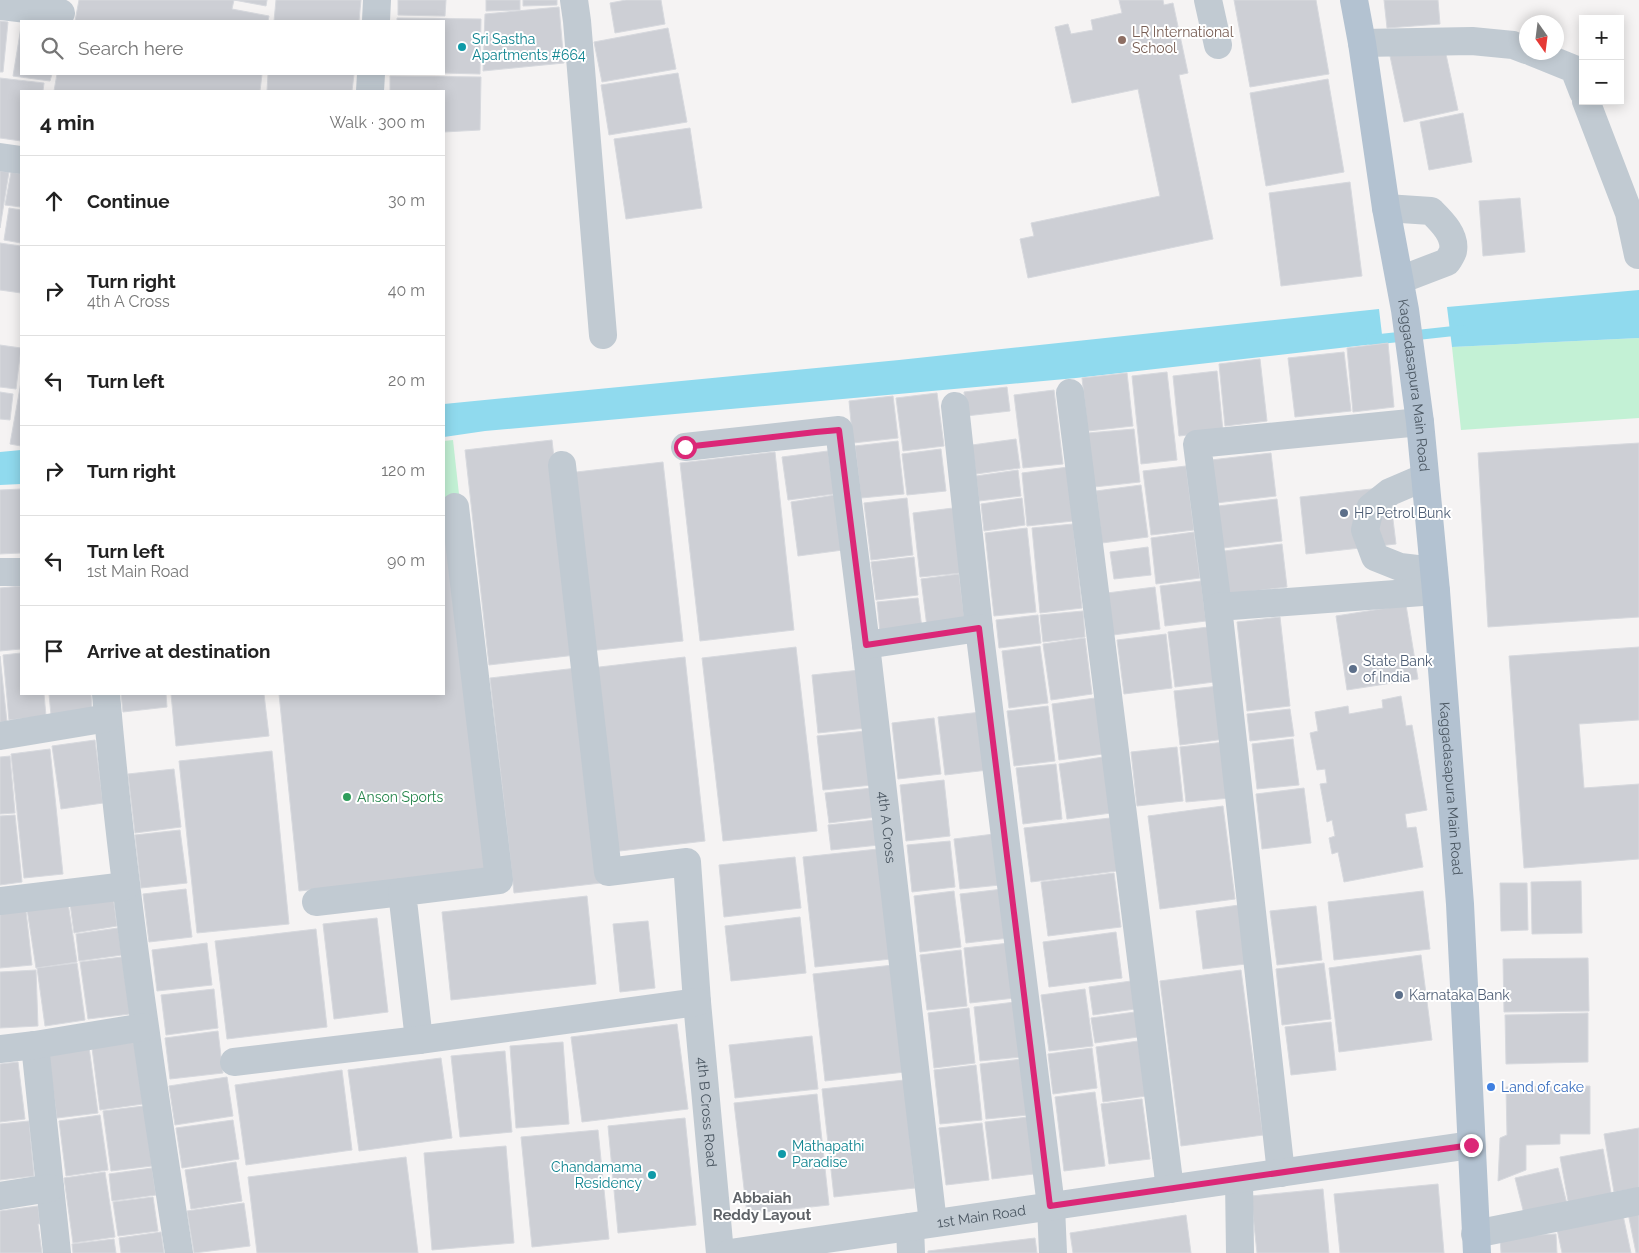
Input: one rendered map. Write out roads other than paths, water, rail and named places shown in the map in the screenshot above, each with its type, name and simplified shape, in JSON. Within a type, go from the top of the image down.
[{"type":"main road","name":"Kaggadasapura Main Road","points":[[1354,0],[1386,208],[1405,310],[1420,422],[1435,581],[1460,904],[1476,1244]]},
{"type":"street","points":[[376,20],[377,0]]},
{"type":"street","points":[[574,0],[603,335]]},
{"type":"street","points":[[1208,0],[1218,45]]},
{"type":"street","points":[[0,6],[61,13]]},
{"type":"street","points":[[1362,43],[1472,41],[1519,47]]},
{"type":"street","points":[[1552,60],[1574,69],[1579,82]]},
{"type":"street","points":[[370,90],[371,75]]},
{"type":"street","points":[[1588,105],[1629,213],[1638,255]]},
{"type":"street","points":[[0,157],[20,160]]},
{"type":"street","points":[[1386,208],[1431,211],[1443,222],[1452,237],[1453,251],[1447,262],[1400,280]]},
{"type":"street","points":[[1070,393],[1170,1189]]},
{"type":"street","points":[[955,406],[979,628],[1050,1206],[1053,1253]]},
{"type":"street","points":[[1281,1173],[1218,607],[1197,444],[1420,422]]},
{"type":"street","name":"4th A Cross","points":[[685,447],[839,430],[866,645],[918,1234]]},
{"type":"street","name":"4th B Cross Road","points":[[562,465],[608,872],[687,862],[697,1002],[720,1253]]},
{"type":"street","points":[[1425,477],[1390,492],[1370,508],[1365,530],[1375,557],[1435,581]]},
{"type":"street","points":[[316,902],[498,880],[455,507]]},
{"type":"street","points":[[0,572],[20,572]]},
{"type":"street","points":[[1218,607],[1435,581]]},
{"type":"street","points":[[866,645],[979,628]]},
{"type":"street","points":[[0,736],[107,706],[126,886],[144,1027],[179,1253]]},
{"type":"street","points":[[0,901],[126,886]]},
{"type":"street","points":[[402,892],[419,1040]]},
{"type":"street","points":[[234,1062],[419,1040],[697,1002]]},
{"type":"street","points":[[0,1049],[144,1027]]},
{"type":"street","points":[[35,1045],[57,1253]]},
{"type":"street","name":"1st Main Road","points":[[730,1253],[918,1234],[1050,1206],[1471,1145]]},
{"type":"street","points":[[1239,1179],[1240,1253]]},
{"type":"street","points":[[0,1196],[50,1188]]},
{"type":"street","points":[[1476,1244],[1639,1201]]},
{"type":"water","points":[[1639,290],[1639,338],[1452,347],[1447,307]]},
{"type":"water","points":[[1379,309],[1383,343],[1076,378],[485,431],[445,437],[445,404],[899,360]]},
{"type":"water","points":[[20,450],[20,484],[0,485],[0,452]]},
{"type":"waterway","points":[[1371,340],[1463,330]]},
{"type":"place","name":"LR International School","points":[[1122,40]]},
{"type":"place","name":"Sri Sastha Apartments #664","points":[[462,47]]},
{"type":"place","name":"HP Petrol Bunk","points":[[1344,513]]},
{"type":"place","name":"State Bank of India","points":[[1353,669]]},
{"type":"place","name":"Anson Sports","points":[[347,797]]},
{"type":"place","name":"Karnataka Bank","points":[[1399,995]]},
{"type":"place","name":"Land of cake","points":[[1491,1087]]},
{"type":"place","name":"Mathapathi Paradise","points":[[782,1154]]},
{"type":"place","name":"Chandamama Residency","points":[[652,1175]]},
{"type":"district","name":"Abbaiah Reddy Layout","points":[[762,1206]]}]
